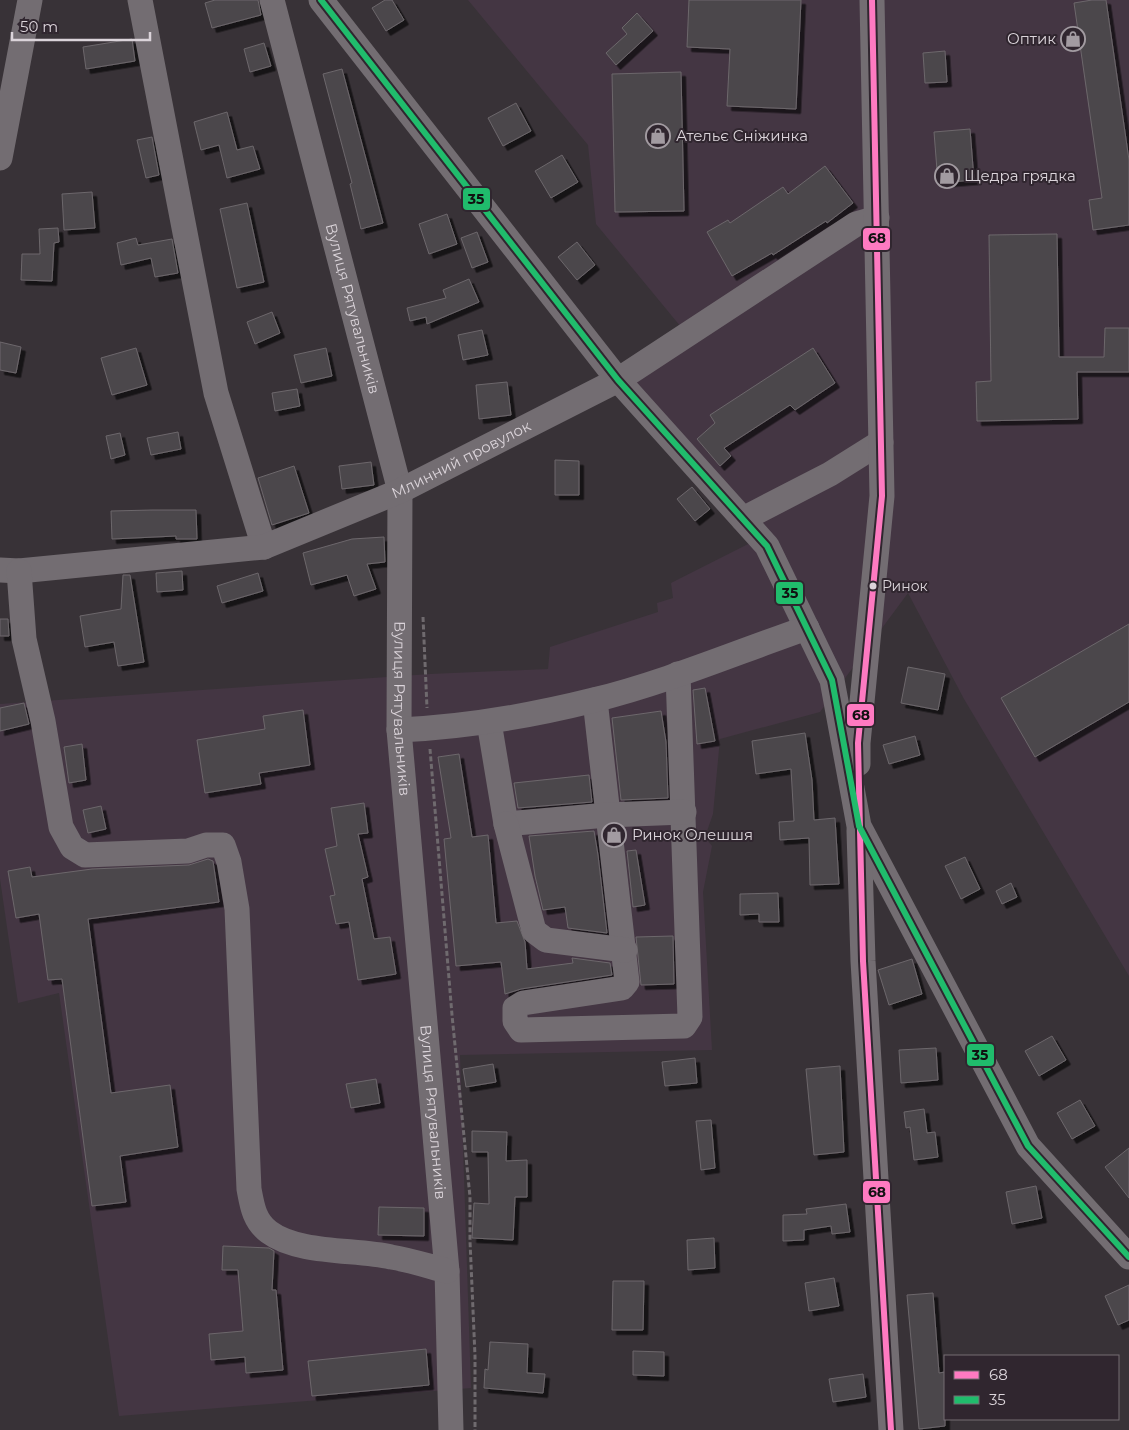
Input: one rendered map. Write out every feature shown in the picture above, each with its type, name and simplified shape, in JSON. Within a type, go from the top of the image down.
[{"type":"street","points":[[0,158],[8,78],[30,0]]},
{"type":"street","points":[[140,0],[216,393],[264,547]]},
{"type":"street","name":"Вулиця Рятувальників","points":[[272,0],[400,491],[399,730],[447,1271],[451,1430]]},
{"type":"street","points":[[321,0],[618,380],[768,546],[832,680],[859,826],[1028,1146],[1129,1258]]},
{"type":"street","points":[[873,0],[881,442],[874,495],[858,743],[859,826],[863,971],[891,1430]]},
{"type":"street","name":"Млинний провулок","points":[[10,570],[264,547],[400,491],[618,380],[856,224],[877,218]]},
{"type":"street","points":[[742,518],[830,474],[881,442]]},
{"type":"street","points":[[10,570],[43,721],[61,827],[72,848],[86,855],[188,851],[206,845],[222,846],[229,862],[237,909],[249,1188],[254,1215],[267,1231],[280,1240],[307,1246],[391,1256],[447,1271]]},
{"type":"street","points":[[399,730],[489,722],[595,700],[678,674],[807,628]]},
{"type":"street","points":[[595,700],[607,815],[625,950],[627,982],[622,988],[523,1003],[515,1008],[515,1021],[521,1030],[684,1026],[690,1017],[678,674]]},
{"type":"street","points":[[489,722],[506,824],[534,931],[546,940],[625,950]]},
{"type":"street","points":[[506,824],[607,815],[684,812]]},
{"type":"shaded area","points":[[468,0],[1129,0],[1129,976],[964,699],[908,593],[820,712],[720,739],[713,814],[705,837],[712,846],[703,892],[712,1050],[460,1055],[471,1388],[119,1416],[59,993],[18,1003],[0,879],[0,704],[430,674],[548,669],[550,647],[658,612],[657,603],[673,598],[671,583],[760,538],[605,375],[681,327],[596,224],[588,145]]},
{"type":"building","points":[[215,0],[258,0],[261,15],[212,28],[205,3]]},
{"type":"building","points":[[385,0],[392,0],[404,20],[386,31],[372,8]]},
{"type":"building","points":[[689,0],[801,0],[796,109],[727,106],[730,49],[687,47]]},
{"type":"building","points":[[1106,0],[1129,160],[1129,225],[1093,230],[1089,200],[1102,198],[1074,3]]},
{"type":"building","points":[[637,13],[653,31],[616,65],[606,53],[627,34],[622,28]]},
{"type":"building","points":[[132,39],[135,61],[86,69],[83,47]]},
{"type":"building","points":[[264,43],[271,66],[250,72],[244,49]]},
{"type":"building","points":[[945,51],[947,82],[925,83],[923,53]]},
{"type":"building","points":[[342,69],[383,223],[361,229],[350,184],[352,183],[323,74]]},
{"type":"building","points":[[681,72],[684,211],[615,212],[612,74]]},
{"type":"building","points":[[516,103],[531,131],[503,146],[488,118]]},
{"type":"building","points":[[227,112],[237,150],[253,146],[260,169],[227,178],[219,145],[201,150],[194,122]]},
{"type":"building","points":[[970,129],[974,180],[938,183],[934,132]]},
{"type":"building","points":[[152,137],[159,175],[146,178],[137,140]]},
{"type":"building","points":[[562,155],[578,182],[551,198],[535,171]]},
{"type":"building","points":[[825,166],[853,203],[827,223],[826,221],[773,255],[772,253],[732,276],[707,232],[728,220],[730,223],[783,187],[788,194]]},
{"type":"building","points":[[92,192],[95,228],[64,230],[62,194]]},
{"type":"building","points":[[247,203],[264,282],[237,288],[220,209]]},
{"type":"building","points":[[447,214],[457,244],[429,254],[419,224]]},
{"type":"building","points":[[58,228],[59,242],[54,243],[52,281],[21,280],[22,254],[40,254],[39,229]]},
{"type":"building","points":[[477,232],[488,262],[472,268],[461,238]]},
{"type":"building","points":[[1057,234],[1059,357],[1104,357],[1105,328],[1129,328],[1129,372],[1077,372],[1078,419],[977,421],[976,382],[991,381],[989,235]]},
{"type":"building","points":[[136,238],[138,245],[172,239],[178,273],[155,277],[151,258],[121,265],[117,243]]},
{"type":"building","points":[[577,242],[595,265],[577,280],[558,257]]},
{"type":"building","points":[[469,279],[479,302],[427,324],[426,317],[410,321],[407,308],[446,298],[443,290]]},
{"type":"building","points":[[272,312],[280,333],[255,344],[247,322]]},
{"type":"building","points":[[482,330],[488,355],[463,360],[458,335]]},
{"type":"building","points":[[0,342],[21,347],[16,373],[0,370]]},
{"type":"building","points":[[136,348],[147,385],[112,395],[101,358]]},
{"type":"building","points":[[326,348],[332,376],[301,383],[294,355]]},
{"type":"building","points":[[813,348],[835,383],[795,410],[790,405],[724,448],[731,456],[720,466],[697,439],[715,423],[710,415]]},
{"type":"building","points":[[507,382],[511,415],[479,419],[476,385]]},
{"type":"building","points":[[297,389],[300,406],[275,411],[272,393]]},
{"type":"building","points":[[178,432],[181,449],[151,455],[147,438]]},
{"type":"building","points":[[120,433],[125,455],[111,459],[106,436]]},
{"type":"building","points":[[555,460],[579,461],[579,495],[555,495]]},
{"type":"building","points":[[371,462],[374,485],[342,489],[339,466]]},
{"type":"building","points":[[294,466],[309,513],[272,525],[258,478]]},
{"type":"building","points":[[692,487],[710,509],[695,521],[677,499]]},
{"type":"building","points":[[196,510],[197,539],[176,539],[176,536],[112,539],[111,511]]},
{"type":"building","points":[[384,537],[385,562],[367,564],[376,589],[354,596],[347,575],[311,585],[303,553],[352,539]]},
{"type":"building","points":[[182,571],[183,590],[157,592],[156,573]]},
{"type":"building","points":[[258,573],[263,591],[222,603],[217,586]]},
{"type":"building","points":[[123,575],[130,575],[144,662],[118,666],[114,642],[85,647],[80,616],[121,609]]},
{"type":"building","points":[[0,619],[8,619],[9,636],[0,636]]},
{"type":"building","points":[[1129,624],[1129,702],[1035,757],[1001,698]]},
{"type":"building","points":[[908,667],[945,674],[938,710],[901,703]]},
{"type":"building","points":[[705,688],[715,741],[697,744],[693,690]]},
{"type":"building","points":[[24,703],[29,724],[0,731],[0,708]]},
{"type":"building","points":[[303,710],[310,765],[259,773],[261,784],[205,793],[197,740],[265,729],[263,716]]},
{"type":"building","points":[[661,711],[666,742],[668,798],[621,800],[612,718]]},
{"type":"building","points":[[805,733],[812,780],[814,820],[835,818],[839,884],[810,885],[809,838],[780,840],[779,822],[794,821],[791,769],[756,774],[752,741]]},
{"type":"building","points":[[915,736],[920,755],[889,764],[883,745]]},
{"type":"building","points":[[82,744],[86,780],[69,783],[64,747]]},
{"type":"building","points":[[459,754],[472,837],[488,835],[496,923],[517,921],[525,942],[527,969],[573,963],[572,958],[610,963],[612,975],[521,989],[505,994],[501,962],[456,966],[444,839],[451,838],[438,757]]},
{"type":"building","points":[[589,775],[592,802],[518,808],[514,783]]},
{"type":"building","points":[[364,803],[368,833],[358,834],[368,877],[362,879],[374,939],[390,937],[396,974],[358,980],[349,922],[336,924],[330,896],[335,895],[325,849],[337,846],[331,808]]},
{"type":"building","points":[[101,806],[106,829],[88,833],[83,810]]},
{"type":"building","points":[[594,831],[607,933],[568,928],[565,907],[543,910],[535,876],[529,836]]},
{"type":"building","points":[[636,850],[645,905],[633,907],[627,851]]},
{"type":"building","points":[[965,857],[980,889],[961,899],[945,866]]},
{"type":"building","points":[[208,859],[213,861],[219,902],[88,919],[111,1093],[170,1085],[178,1147],[120,1156],[126,1202],[92,1206],[62,979],[48,980],[39,914],[16,918],[8,871],[30,867],[32,877],[92,869],[189,865]]},
{"type":"building","points":[[1011,883],[1017,897],[1002,904],[996,891]]},
{"type":"building","points":[[778,893],[779,922],[759,922],[759,914],[740,915],[740,894]]},
{"type":"building","points":[[673,936],[674,984],[641,985],[636,937]]},
{"type":"building","points":[[912,959],[922,994],[889,1005],[878,970]]},
{"type":"building","points":[[1052,1036],[1066,1060],[1039,1076],[1025,1051]]},
{"type":"building","points":[[936,1048],[938,1080],[901,1083],[899,1050]]},
{"type":"building","points":[[695,1058],[697,1083],[665,1086],[662,1062]]},
{"type":"building","points":[[493,1064],[496,1082],[466,1087],[463,1069]]},
{"type":"building","points":[[840,1066],[844,1152],[814,1155],[806,1069]]},
{"type":"building","points":[[376,1079],[380,1103],[351,1108],[346,1084]]},
{"type":"building","points":[[1080,1100],[1095,1126],[1072,1139],[1057,1113]]},
{"type":"building","points":[[924,1109],[927,1133],[935,1132],[938,1157],[914,1160],[910,1127],[906,1128],[904,1112]]},
{"type":"building","points":[[711,1120],[715,1168],[701,1170],[696,1121]]},
{"type":"building","points":[[472,1131],[507,1132],[506,1161],[527,1160],[527,1197],[515,1197],[513,1240],[472,1238],[474,1203],[489,1204],[488,1152],[472,1152]]},
{"type":"building","points":[[1129,1148],[1129,1198],[1105,1167]]},
{"type":"building","points":[[1036,1186],[1042,1218],[1012,1224],[1006,1192]]},
{"type":"building","points":[[846,1204],[850,1232],[832,1234],[831,1226],[804,1230],[804,1240],[783,1241],[783,1215],[807,1214],[806,1209]]},
{"type":"building","points":[[379,1207],[424,1208],[424,1236],[378,1235]]},
{"type":"building","points":[[714,1238],[715,1268],[688,1270],[687,1240]]},
{"type":"building","points":[[223,1246],[269,1248],[274,1251],[272,1290],[276,1290],[283,1370],[246,1373],[245,1357],[211,1360],[209,1334],[243,1331],[238,1270],[222,1270]]},
{"type":"building","points":[[834,1278],[839,1306],[809,1311],[805,1283]]},
{"type":"building","points":[[613,1281],[644,1281],[643,1330],[612,1330]]},
{"type":"building","points":[[1129,1285],[1129,1320],[1118,1325],[1105,1296]]},
{"type":"building","points":[[933,1293],[939,1373],[944,1372],[945,1426],[919,1429],[907,1295]]},
{"type":"building","points":[[490,1342],[528,1344],[527,1373],[545,1374],[543,1393],[484,1388],[485,1369],[488,1370]]},
{"type":"building","points":[[426,1349],[429,1385],[312,1396],[308,1361]]},
{"type":"building","points":[[633,1351],[664,1352],[664,1376],[633,1375]]},
{"type":"building","points":[[863,1374],[866,1397],[833,1402],[829,1379]]},
{"type":"transit line","name":"35","points":[[321,0],[618,380],[767,546],[832,680],[859,826],[1028,1146],[1129,1257]]},
{"type":"transit line","name":"68","points":[[872,0],[882,496],[858,743],[863,961],[891,1430]]},
{"type":"place","name":"Оптик","points":[[1073,39]]},
{"type":"place","name":"Ательє Сніжинка","points":[[658,136]]},
{"type":"place","name":"Щедра грядка","points":[[947,176]]},
{"type":"place","name":"Ринок","points":[[873,586]]},
{"type":"place","name":"Ринок Олешшя","points":[[614,835]]}]
